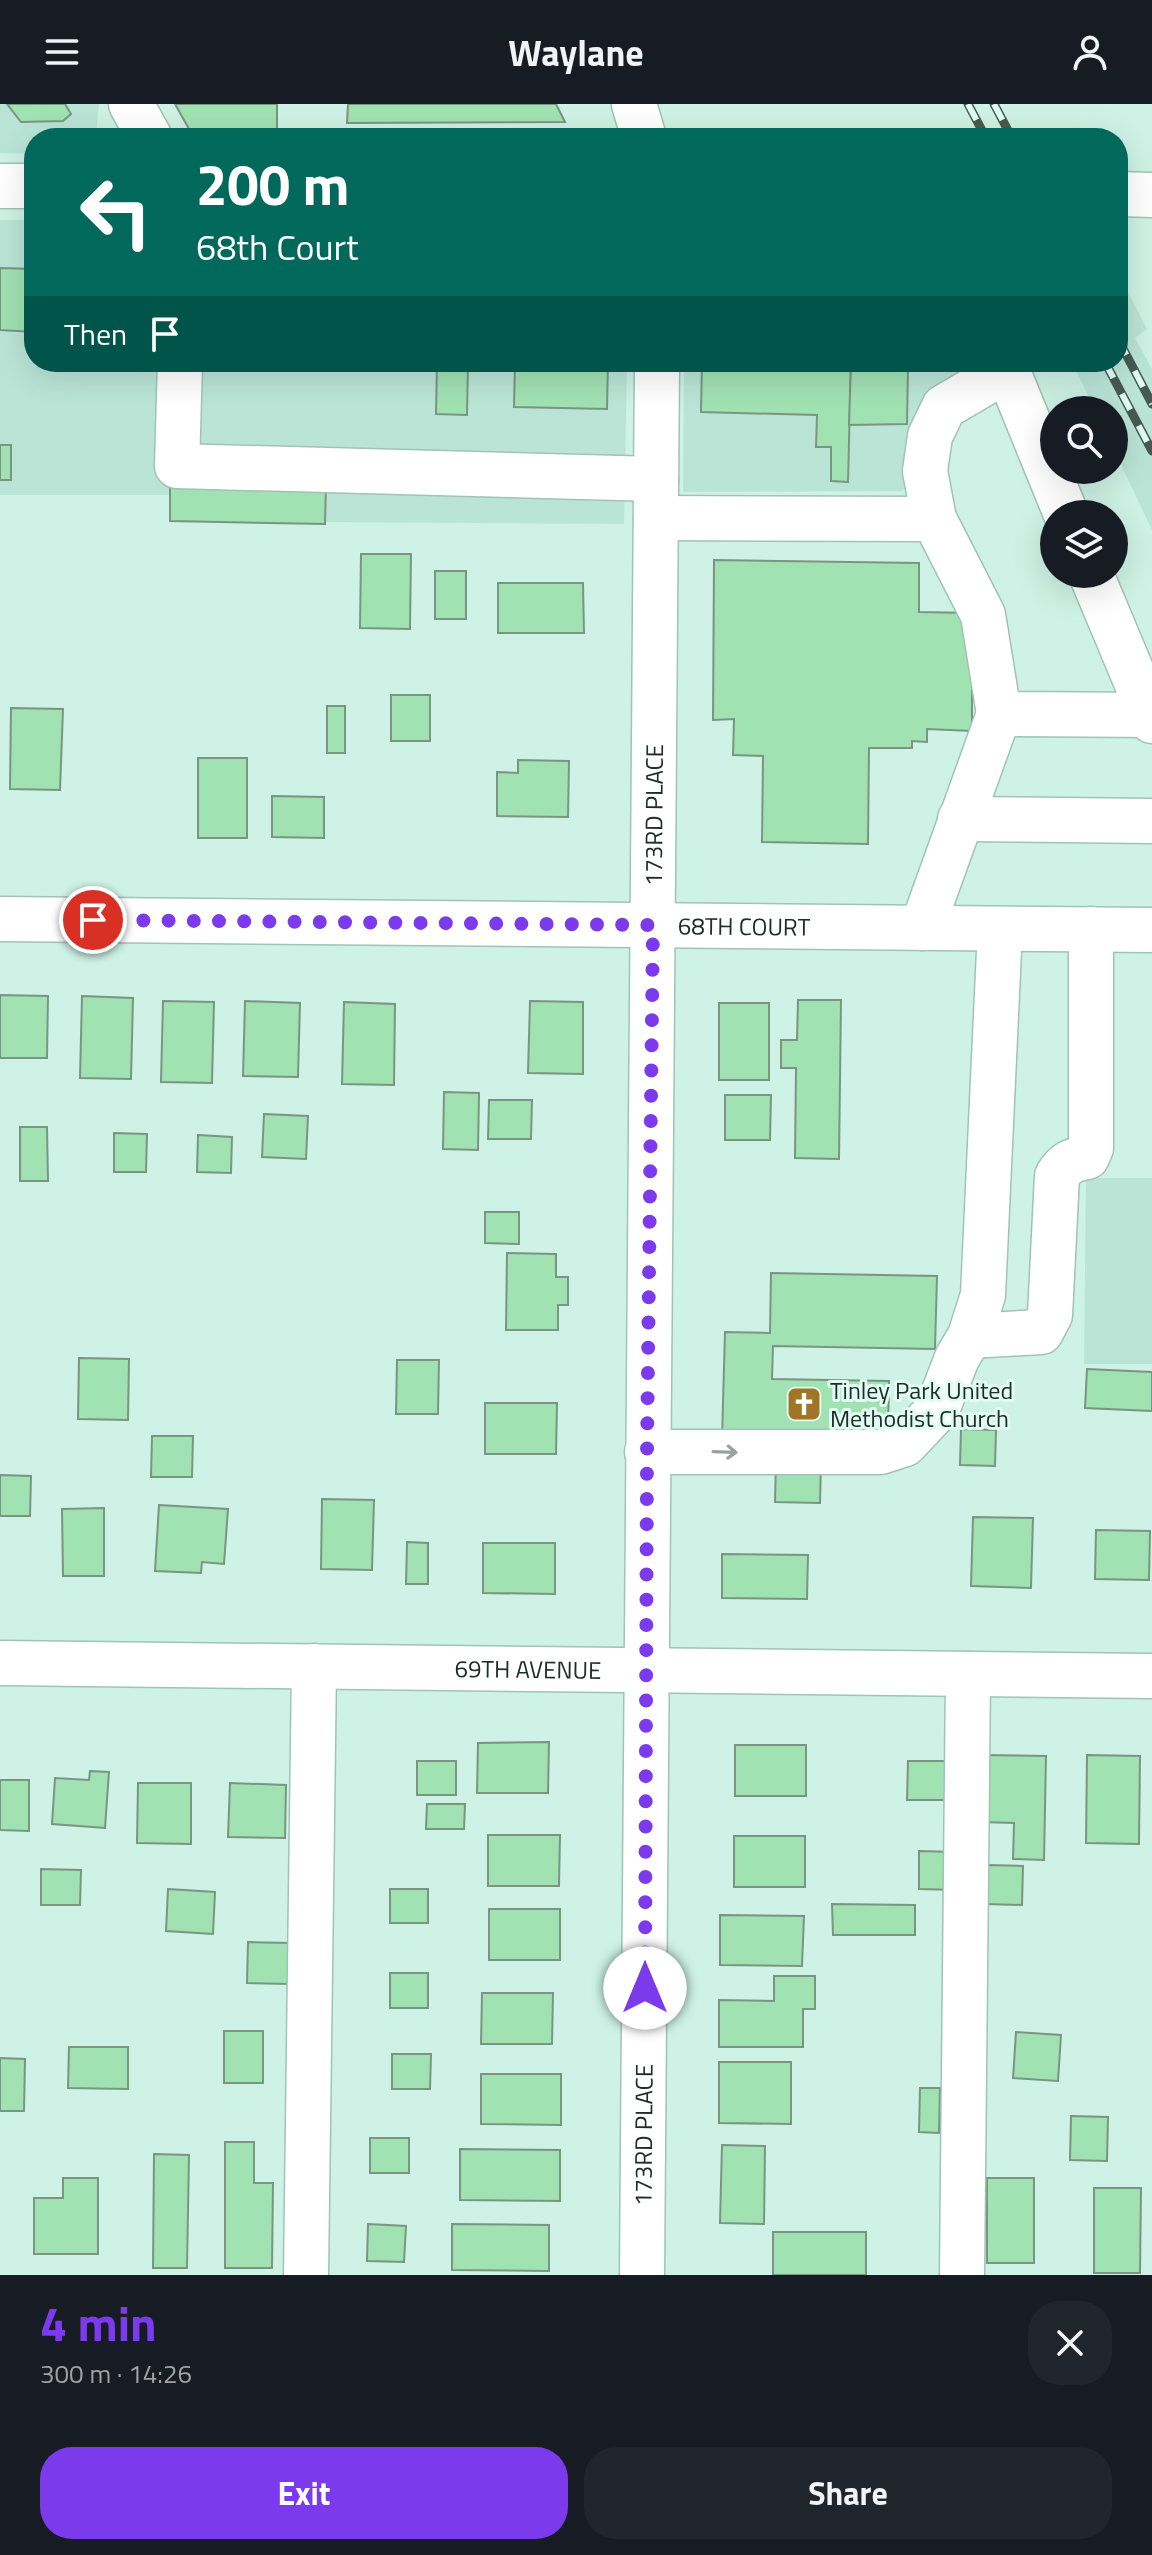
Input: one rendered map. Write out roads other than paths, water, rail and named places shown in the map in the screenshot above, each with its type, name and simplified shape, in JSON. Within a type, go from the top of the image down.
[{"type":"street","points":[[131,104],[144,128]]},
{"type":"street","points":[[634,104],[641,128]]},
{"type":"street","points":[[0,186],[24,186]]},
{"type":"street","points":[[1128,194],[1152,195]]},
{"type":"street","points":[[180,372],[177,466],[934,519]]},
{"type":"street","name":"173RD PLACE","points":[[642,2275],[657,372]]},
{"type":"street","points":[[922,928],[999,714],[983,615],[934,519],[925,471],[930,436],[944,407],[996,372]]},
{"type":"street","points":[[1007,372],[1060,500]]},
{"type":"street","points":[[999,714],[1151,718],[1097,588]]},
{"type":"street","points":[[960,819],[1152,821]]},
{"type":"street","name":"68TH COURT","points":[[0,919],[1152,930]]},
{"type":"street","points":[[647,1452],[880,1452],[905,1444],[937,1410],[957,1358],[970,1336],[983,1295],[1000,929]]},
{"type":"street","points":[[970,1336],[1041,1332],[1050,1315],[1057,1176],[1063,1165],[1087,1157],[1091,1148],[1091,929]]},
{"type":"street","name":"69TH AVENUE","points":[[0,1663],[1152,1676]]},
{"type":"street","points":[[306,2275],[314,1666]]},
{"type":"street","points":[[962,2275],[968,1674]]},
{"type":"railway","points":[[968,104],[981,128]]},
{"type":"railway","points":[[994,104],[1007,128]]},
{"type":"railway","points":[[1128,358],[1152,404]]},
{"type":"railway","points":[[1110,372],[1152,451]]},
{"type":"place","name":"Tinley Park United Methodist Church","points":[[804,1404]]}]
